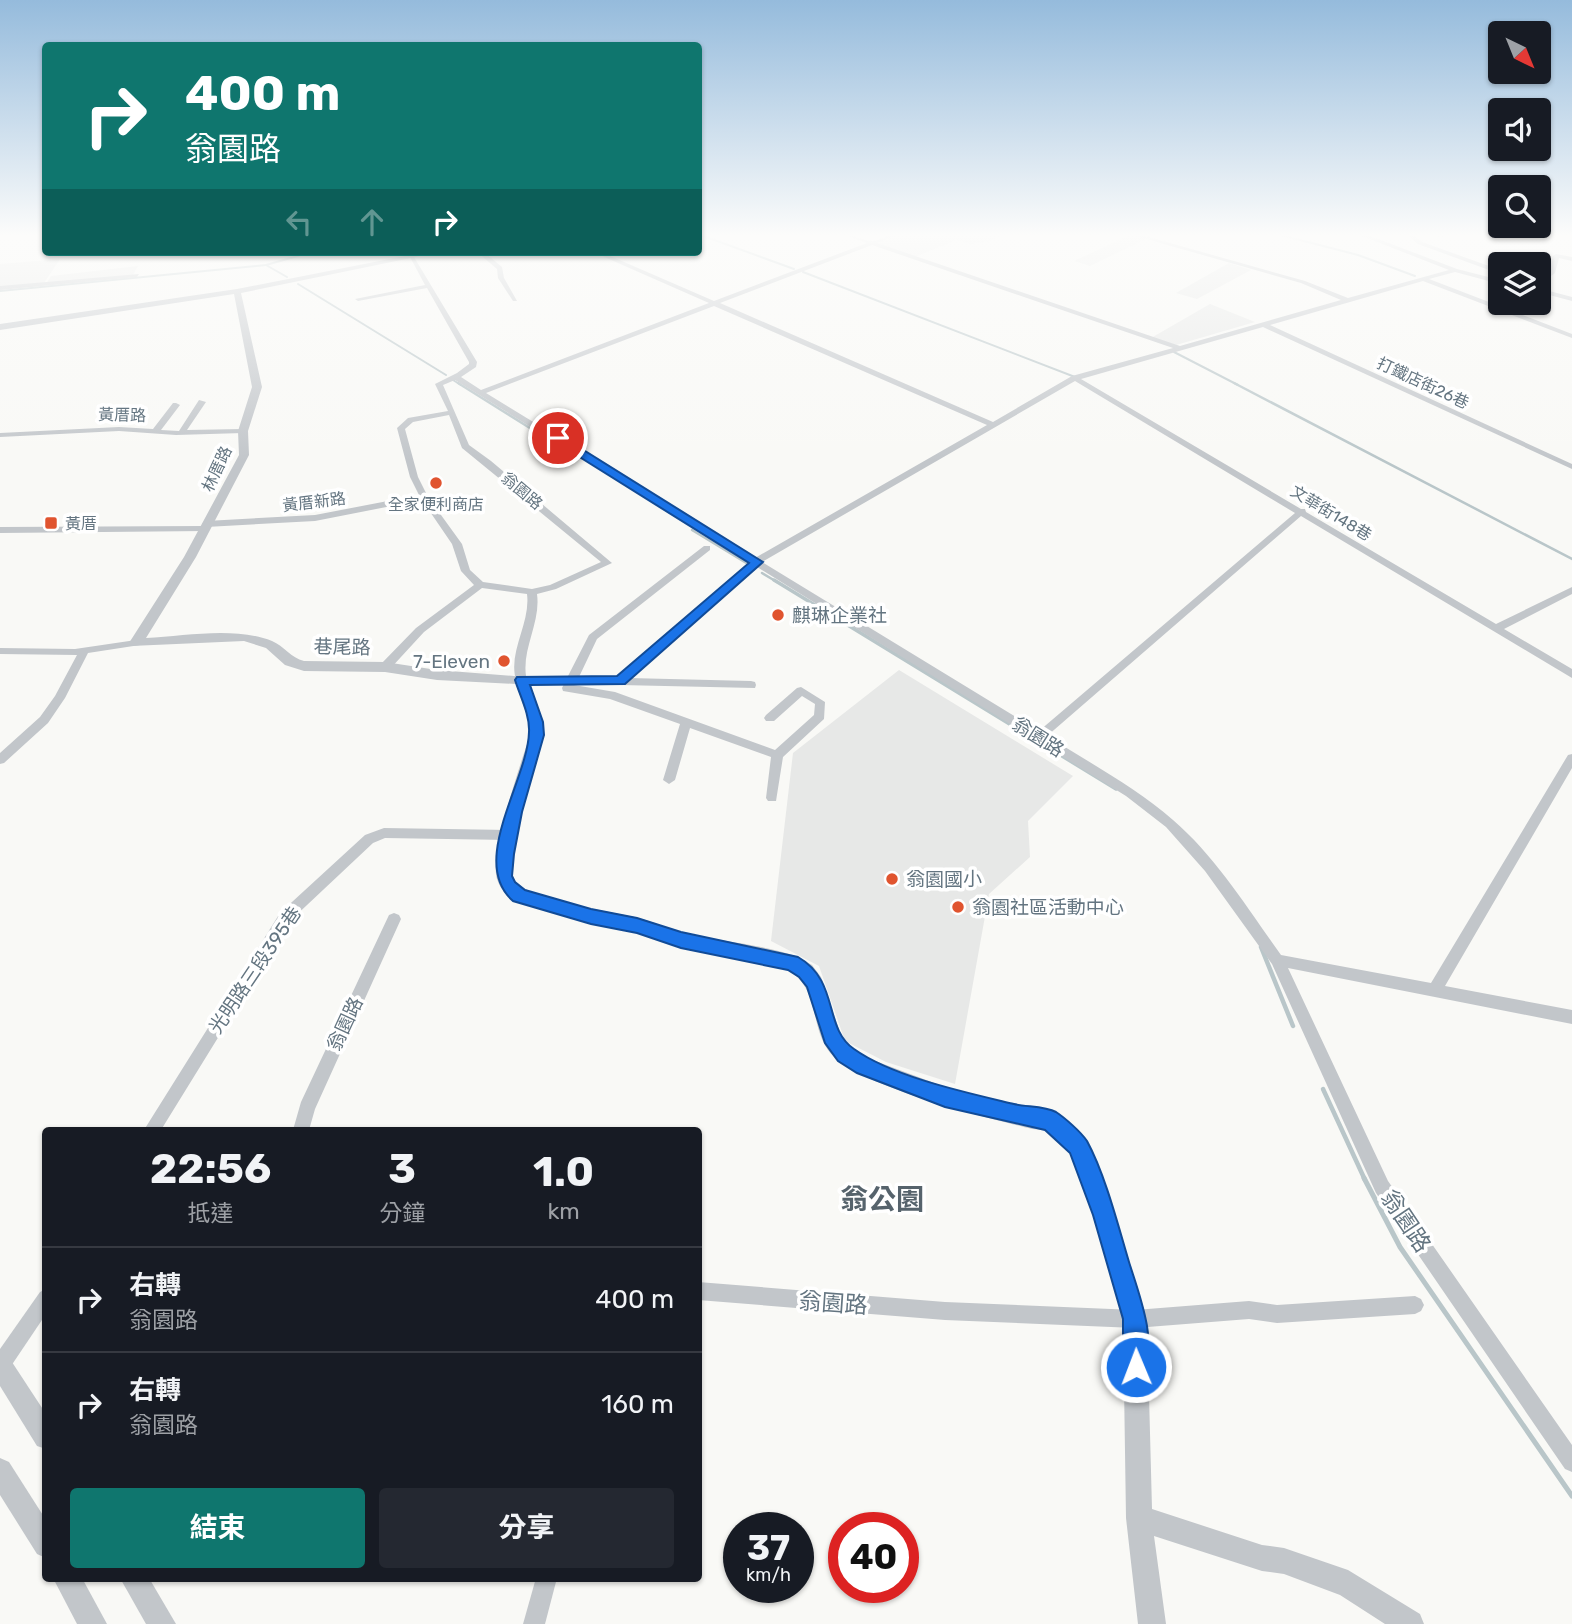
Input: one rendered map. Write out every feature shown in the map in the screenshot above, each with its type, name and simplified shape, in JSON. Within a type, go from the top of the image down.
[{"type":"street","points":[[0,327],[117,310]]},
{"type":"street","name":"林厝路","points":[[136,643],[190,556],[244,455],[243,430],[257,387],[241,310]]},
{"type":"street","points":[[385,667],[419,630],[480,585],[466,571],[457,544],[424,497],[414,477],[401,428],[411,420],[452,412],[438,386],[469,369],[473,362],[443,310]]},
{"type":"street","points":[[482,392],[696,310]]},
{"type":"street","points":[[734,310],[992,424]]},
{"type":"street","points":[[1065,310],[1179,349]]},
{"type":"street","points":[[620,680],[757,562],[1077,377],[1312,310]]},
{"type":"street","points":[[1504,310],[1572,336]]},
{"type":"street","name":"打鐵店街26巷","points":[[1263,324],[1572,467]]},
{"type":"street","name":"翁園路","points":[[455,377],[1130,793],[1170,824],[1210,867],[1277,960],[1382,1187],[1572,1462]]},
{"type":"street","name":"文華街148巷","points":[[1077,377],[1572,674]]},
{"type":"street","points":[[181,433],[202,402]]},
{"type":"street","points":[[155,432],[176,405]]},
{"type":"street","name":"翁園路","points":[[452,412],[469,450],[607,563],[553,587],[532,592],[480,585]]},
{"type":"street","name":"黃厝路","points":[[0,435],[120,429],[181,433],[243,430]]},
{"type":"street","name":"黃厝新路","points":[[204,527],[324,516],[424,497]]},
{"type":"street","points":[[1038,738],[1302,511]]},
{"type":"street","points":[[0,530],[204,527]]},
{"type":"street","points":[[707,548],[593,637],[585,648],[567,688],[611,695],[777,755]]},
{"type":"street","points":[[1495,629],[1572,590]]},
{"type":"street","points":[[532,592],[534,602],[525,632],[526,640],[519,671],[536,722],[537,735],[509,835],[504,876],[509,887],[519,895],[591,916],[661,932],[681,940],[792,963],[806,971],[815,983],[834,1043],[845,1055],[864,1066],[945,1097],[1032,1119],[1049,1120],[1078,1146],[1104,1215],[1135,1319],[1139,1518],[1153,1624]]},
{"type":"street","name":"巷尾路","points":[[0,651],[85,650],[136,643],[245,637],[271,645],[290,662],[304,666],[385,667],[437,675],[522,680]]},
{"type":"street","points":[[0,760],[44,720],[60,698],[85,650]]},
{"type":"street","points":[[522,680],[620,680],[751,685]]},
{"type":"street","points":[[770,718],[801,691],[820,702],[820,716],[777,755],[772,798]]},
{"type":"street","points":[[669,780],[686,723]]},
{"type":"street","points":[[1434,990],[1572,758]]},
{"type":"street","name":"光明路三段395巷","points":[[154,1127],[285,917],[369,839],[384,833],[509,835]]},
{"type":"street","name":"翁園路","points":[[302,1127],[307,1108],[394,919]]},
{"type":"street","points":[[1277,960],[1572,1017]]},
{"type":"street","name":"翁園路","points":[[702,1291],[945,1311],[1135,1319],[1249,1310],[1277,1314],[1415,1305]]},
{"type":"street","points":[[42,1304],[0,1364],[42,1431]]},
{"type":"street","points":[[0,1471],[42,1539]]},
{"type":"street","points":[[1139,1518],[1262,1558],[1284,1561],[1349,1584],[1410,1624]]},
{"type":"street","points":[[68,1582],[93,1624]]},
{"type":"street","points":[[136,1582],[162,1624]]},
{"type":"street","points":[[534,1624],[546,1582]]},
{"type":"shaded area","points":[[1200,310],[1224,310],[1255,322],[1176,345],[1151,338]]},
{"type":"shaded area","name":"翁園國小","points":[[899,670],[1073,776],[1028,821],[1030,857],[989,894],[955,1084],[886,1062],[845,1041],[819,966],[771,941],[793,753]]},
{"type":"waterway","points":[[340,310],[446,375]]},
{"type":"waterway","points":[[901,310],[1075,377]]},
{"type":"waterway","points":[[1174,352],[1238,385]]},
{"type":"waterway","points":[[453,380],[461,385]]},
{"type":"waterway","points":[[458,383],[565,450]]},
{"type":"waterway","points":[[1234,383],[1572,559]]},
{"type":"waterway","points":[[692,530],[748,564]]},
{"type":"waterway","points":[[762,573],[777,582]]},
{"type":"waterway","points":[[774,580],[1116,789]]},
{"type":"waterway","points":[[1261,947],[1293,1026]]},
{"type":"waterway","points":[[1323,1089],[1365,1179]]},
{"type":"waterway","points":[[1365,1179],[1400,1247],[1572,1496]]},
{"type":"place","name":"全家便利商店","points":[[436,483]]},
{"type":"place","name":"黃厝","points":[[51,523]]},
{"type":"place","name":"麒琳企業社","points":[[778,615]]},
{"type":"place","name":"7-Eleven","points":[[504,661]]},
{"type":"place","name":"翁園國小","points":[[892,879]]},
{"type":"place","name":"翁園社區活動中心","points":[[958,907]]},
{"type":"district","name":"翁公園","points":[[882,1199]]},
{"type":"route","points":[[558,438],[757,562],[744,576],[620,680],[522,680],[532,707],[537,735],[514,812],[506,854],[504,876],[509,887],[519,895],[591,916],[637,925],[681,940],[792,963],[806,971],[815,983],[834,1043],[845,1055],[864,1066],[945,1097],[1032,1119],[1049,1120],[1078,1146],[1104,1215],[1135,1319],[1136,1367]]}]
